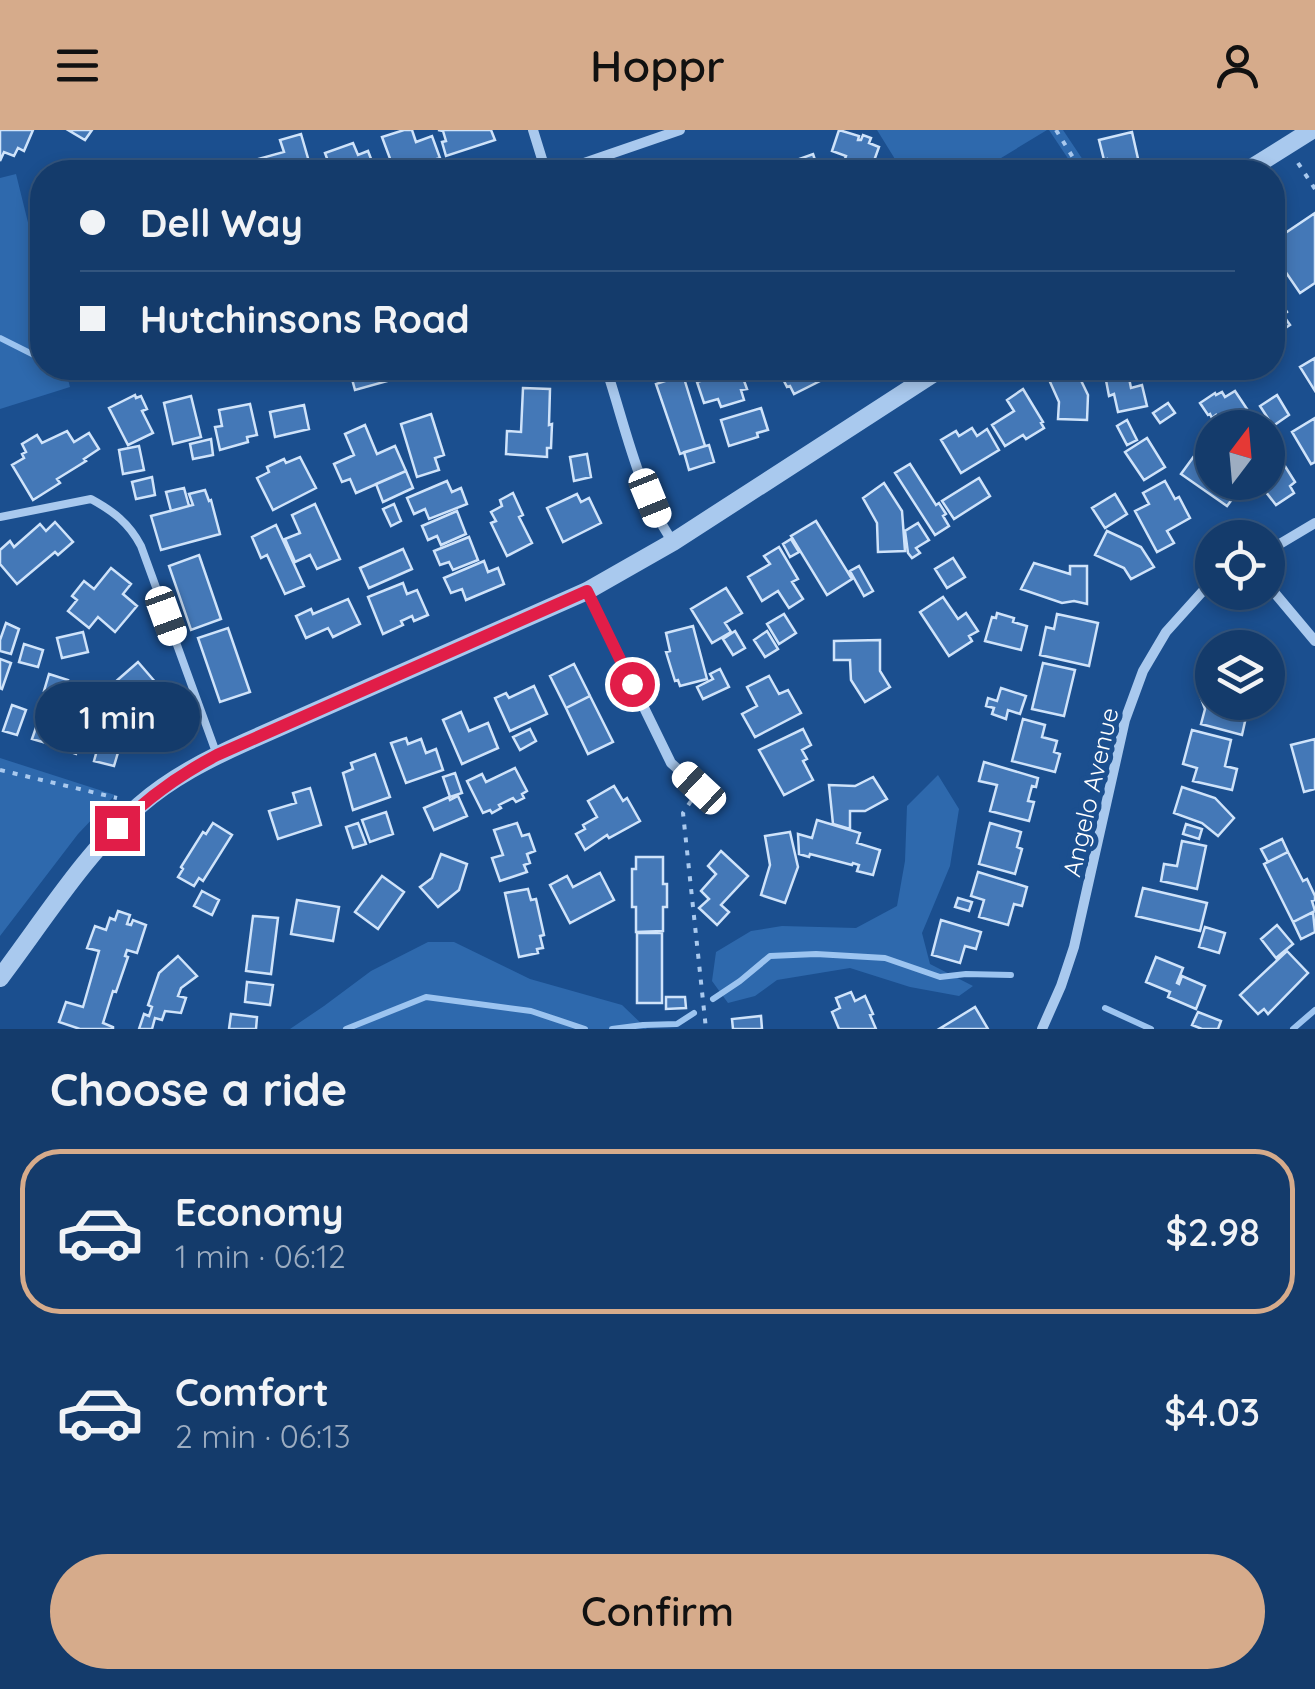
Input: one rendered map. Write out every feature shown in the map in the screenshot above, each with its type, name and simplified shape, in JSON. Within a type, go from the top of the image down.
[{"type":"street","points":[[533,130],[542,160]]},
{"type":"street","points":[[593,160],[680,130]]},
{"type":"street","points":[[1264,160],[1312,130]]},
{"type":"street","points":[[610,380],[639,471],[661,524],[674,542]]},
{"type":"street","points":[[0,978],[93,856],[141,804],[165,786],[217,755],[587,591],[674,542],[924,380]]},
{"type":"street","points":[[1285,541],[1315,523]]},
{"type":"street","points":[[587,591],[671,762],[699,788]]},
{"type":"street","name":"Angelo Avenue","points":[[1042,1029],[1074,947],[1125,720],[1143,671],[1166,632],[1195,600]]},
{"type":"street","points":[[1285,605],[1315,641]]},
{"type":"lane","points":[[0,517],[91,499],[121,518],[134,532],[217,755]]},
{"type":"path","points":[[1056,130],[1075,160]]},
{"type":"path","points":[[1286,146],[1315,189]]},
{"type":"path","points":[[0,770],[141,804]]},
{"type":"path","points":[[699,788],[683,813],[706,1029]]},
{"type":"shaded area","points":[[877,130],[1047,130],[998,160],[896,160]]},
{"type":"shaded area","points":[[1049,130],[1063,130],[1083,160],[1069,160]]},
{"type":"shaded area","points":[[16,174],[30,231],[30,380],[68,380],[70,387],[0,409],[0,178]]},
{"type":"shaded area","points":[[0,758],[115,795],[78,834],[0,936]]},
{"type":"shaded area","points":[[938,775],[959,809],[950,866],[922,933],[930,964],[973,986],[959,996],[910,987],[850,968],[777,980],[755,996],[728,1003],[712,981],[716,952],[751,931],[782,926],[856,928],[897,906],[905,861],[907,806]]},
{"type":"shaded area","points":[[428,942],[454,942],[530,979],[622,1005],[647,1029],[290,1029],[371,971]]},
{"type":"building","points":[[0,130],[33,130],[24,151],[18,148],[14,156],[4,152],[0,161]]},
{"type":"building","points":[[68,130],[92,130],[85,140]]},
{"type":"building","points":[[404,130],[412,130],[416,142],[432,136],[440,158],[391,160],[382,137]]},
{"type":"building","points":[[438,130],[491,130],[495,140],[446,156],[443,131]]},
{"type":"building","points":[[839,130],[859,136],[858,140],[863,135],[871,138],[869,143],[879,147],[874,160],[845,160],[846,156],[832,151]]},
{"type":"building","points":[[1132,132],[1138,160],[1104,160],[1099,140]]},
{"type":"building","points":[[301,134],[309,160],[258,160],[284,152],[280,140]]},
{"type":"building","points":[[353,143],[358,155],[368,151],[371,160],[328,160],[325,153]]},
{"type":"building","points":[[1315,213],[1315,283],[1300,293],[1285,271],[1285,233]]},
{"type":"building","points":[[1315,358],[1315,391],[1300,367]]},
{"type":"building","points":[[352,380],[391,380],[355,390]]},
{"type":"building","points":[[685,380],[705,446],[680,454],[656,384]]},
{"type":"building","points":[[744,380],[747,389],[741,390],[744,400],[721,407],[718,399],[704,403],[697,382]]},
{"type":"building","points":[[784,380],[820,381],[794,394]]},
{"type":"building","points":[[1049,380],[1081,380],[1088,395],[1087,420],[1058,419],[1059,402]]},
{"type":"building","points":[[1106,380],[1129,380],[1131,388],[1142,385],[1147,406],[1118,412],[1114,394],[1109,396]]},
{"type":"building","points":[[523,388],[550,389],[551,448],[547,448],[547,457],[506,454],[507,431],[521,432]]},
{"type":"building","points":[[1023,389],[1044,428],[1005,446],[992,425],[1014,411],[1007,400]]},
{"type":"building","points":[[1235,391],[1247,409],[1205,410],[1200,403],[1215,393],[1222,392],[1225,397]]},
{"type":"building","points":[[135,395],[141,396],[147,409],[142,411],[153,433],[128,445],[109,408]]},
{"type":"building","points":[[1277,395],[1289,415],[1285,418],[1285,410],[1263,410],[1260,406]]},
{"type":"building","points":[[191,396],[201,437],[173,444],[164,403]]},
{"type":"building","points":[[1168,403],[1175,413],[1160,423],[1153,413]]},
{"type":"building","points":[[250,404],[257,435],[247,437],[248,442],[220,450],[215,427],[222,426],[219,410]]},
{"type":"building","points":[[304,405],[309,429],[275,437],[270,412]]},
{"type":"building","points":[[761,408],[768,430],[729,446],[721,420]]},
{"type":"building","points":[[431,414],[444,455],[435,458],[439,470],[417,477],[401,424]]},
{"type":"building","points":[[1315,418],[1315,462],[1311,464],[1292,432]]},
{"type":"building","points":[[1127,420],[1137,440],[1127,445],[1117,426]]},
{"type":"building","points":[[365,425],[377,454],[395,446],[406,471],[356,493],[350,479],[342,482],[334,464],[354,455],[345,434]]},
{"type":"building","points":[[972,428],[977,436],[987,429],[999,450],[961,473],[941,440]]},
{"type":"building","points":[[67,431],[74,442],[89,433],[99,449],[57,479],[60,483],[33,500],[12,465],[24,458],[22,444],[37,435],[42,443]]},
{"type":"building","points":[[1147,438],[1165,467],[1144,480],[1125,452]]},
{"type":"building","points":[[211,439],[213,455],[193,459],[190,444]]},
{"type":"building","points":[[709,445],[714,462],[689,470],[684,452]]},
{"type":"building","points":[[139,446],[144,470],[123,474],[119,450]]},
{"type":"building","points":[[587,454],[591,477],[574,481],[570,457]]},
{"type":"building","points":[[1195,455],[1195,484],[1181,474]]},
{"type":"building","points":[[300,457],[316,488],[273,510],[257,478],[269,472],[267,467]]},
{"type":"building","points":[[910,464],[946,514],[943,516],[949,526],[935,535],[895,473]]},
{"type":"building","points":[[1285,466],[1295,482],[1290,486],[1294,493],[1285,499]]},
{"type":"building","points":[[406,471],[413,488],[383,502],[376,484]]},
{"type":"building","points":[[152,477],[155,495],[136,499],[132,482]]},
{"type":"building","points":[[979,478],[990,496],[954,519],[942,501]]},
{"type":"building","points":[[447,481],[452,492],[461,488],[467,504],[429,519],[425,509],[414,514],[407,498]]},
{"type":"building","points":[[1165,481],[1190,518],[1167,531],[1174,543],[1157,552],[1135,511],[1149,504],[1143,493]]},
{"type":"building","points":[[884,483],[902,511],[905,551],[878,552],[877,523],[863,498]]},
{"type":"building","points":[[184,488],[189,506],[171,511],[166,492]]},
{"type":"building","points":[[205,490],[220,534],[161,550],[151,516],[193,505],[189,494]]},
{"type":"building","points":[[513,493],[532,543],[507,556],[491,523],[496,521],[491,512],[502,506],[500,500]]},
{"type":"building","points":[[577,494],[581,502],[589,498],[601,523],[563,542],[547,508]]},
{"type":"building","points":[[1115,494],[1127,514],[1105,528],[1092,508]]},
{"type":"building","points":[[315,504],[340,559],[317,569],[310,555],[295,562],[285,539],[300,533],[292,515]]},
{"type":"building","points":[[394,504],[401,521],[391,526],[383,509]]},
{"type":"building","points":[[457,511],[466,534],[441,545],[437,536],[428,540],[422,526]]},
{"type":"building","points":[[816,521],[852,579],[827,595],[791,536]]},
{"type":"building","points":[[55,522],[73,542],[17,584],[0,564],[0,550],[10,541],[14,547],[40,524],[46,531]]},
{"type":"building","points":[[918,523],[929,540],[916,548],[920,553],[912,558],[905,531]]},
{"type":"building","points":[[276,525],[304,586],[285,594],[267,555],[261,558],[252,537]]},
{"type":"building","points":[[1107,531],[1141,547],[1154,567],[1131,579],[1124,568],[1095,555]]},
{"type":"building","points":[[469,537],[478,560],[453,570],[449,562],[440,565],[434,551]]},
{"type":"building","points":[[791,539],[799,552],[790,557],[783,544]]},
{"type":"building","points":[[779,547],[798,579],[792,582],[803,599],[789,608],[778,591],[762,601],[748,577],[770,564],[764,556]]},
{"type":"building","points":[[403,549],[412,569],[369,588],[360,568]]},
{"type":"building","points":[[199,555],[221,619],[191,630],[169,566]]},
{"type":"building","points":[[953,558],[965,577],[947,588],[935,569]]},
{"type":"building","points":[[484,561],[488,572],[498,568],[504,584],[466,600],[462,589],[451,593],[444,578]]},
{"type":"building","points":[[1034,563],[1070,574],[1070,566],[1087,566],[1087,604],[1062,603],[1021,589]]},
{"type":"building","points":[[859,566],[873,591],[864,596],[850,571]]},
{"type":"building","points":[[111,568],[131,584],[123,594],[137,606],[115,632],[98,617],[89,628],[68,611],[77,600],[72,596],[84,581],[94,589]]},
{"type":"building","points":[[403,583],[407,594],[417,590],[428,615],[414,621],[412,616],[383,634],[368,597]]},
{"type":"building","points":[[726,588],[742,613],[725,623],[731,632],[712,643],[691,609]]},
{"type":"building","points":[[943,597],[958,619],[966,613],[978,631],[969,636],[972,641],[949,656],[920,612]]},
{"type":"building","points":[[348,599],[360,624],[333,637],[328,628],[306,638],[296,616],[311,609],[313,614]]},
{"type":"building","points":[[997,613],[1027,626],[1021,650],[985,641],[992,617],[996,618]]},
{"type":"building","points":[[784,614],[796,633],[779,644],[767,624]]},
{"type":"building","points":[[1057,614],[1098,623],[1089,666],[1040,655],[1046,627],[1054,629]]},
{"type":"building","points":[[6,623],[19,629],[11,654],[0,651]]},
{"type":"building","points":[[693,626],[707,679],[680,686],[666,652],[670,651],[666,633]]},
{"type":"building","points":[[228,628],[250,692],[220,702],[198,638]]},
{"type":"building","points":[[735,631],[745,648],[733,655],[723,639]]},
{"type":"building","points":[[767,631],[778,649],[765,657],[754,640]]},
{"type":"building","points":[[83,632],[88,652],[62,658],[57,638]]},
{"type":"building","points":[[880,640],[880,671],[890,687],[865,702],[851,680],[850,660],[834,660],[834,641]]},
{"type":"building","points":[[24,644],[43,650],[38,667],[19,662]]},
{"type":"building","points":[[0,659],[11,663],[2,689],[0,688]]},
{"type":"building","points":[[138,662],[157,684],[115,720],[97,698]]},
{"type":"building","points":[[1043,663],[1075,670],[1064,716],[1032,709]]},
{"type":"building","points":[[574,664],[590,696],[566,708],[550,676]]},
{"type":"building","points":[[720,669],[729,687],[703,699],[697,687],[713,679],[710,674]]},
{"type":"building","points":[[49,674],[68,680],[63,697],[44,691]]},
{"type":"building","points":[[769,676],[779,694],[788,690],[801,713],[755,737],[742,714],[757,706],[747,687]]},
{"type":"building","points":[[534,686],[547,714],[510,731],[495,698],[506,693],[509,698]]},
{"type":"building","points":[[1001,688],[1026,696],[1020,714],[1008,710],[1006,719],[992,714],[994,708],[986,706],[988,698],[997,701]]},
{"type":"building","points":[[590,696],[613,742],[588,754],[566,708]]},
{"type":"building","points":[[12,705],[26,710],[17,735],[3,731]]},
{"type":"building","points":[[134,710],[146,726],[131,738],[119,722]]},
{"type":"building","points":[[461,712],[469,731],[488,723],[498,748],[462,764],[443,720]]},
{"type":"building","points":[[41,713],[55,718],[46,743],[32,739]]},
{"type":"building","points":[[1023,719],[1045,725],[1042,737],[1057,741],[1054,752],[1060,754],[1055,772],[1012,761]]},
{"type":"building","points":[[1202,720],[1245,720],[1242,735],[1201,724]]},
{"type":"building","points":[[71,723],[85,728],[76,754],[62,749]]},
{"type":"building","points":[[530,729],[536,741],[520,750],[513,737]]},
{"type":"building","points":[[803,729],[811,745],[802,750],[807,759],[803,761],[813,780],[784,795],[759,750]]},
{"type":"building","points":[[1192,730],[1231,740],[1225,766],[1237,769],[1232,790],[1193,781],[1197,768],[1183,764]]},
{"type":"building","points":[[406,738],[408,744],[421,739],[426,753],[436,749],[443,770],[406,783],[391,743]]},
{"type":"building","points":[[1315,739],[1315,789],[1304,792],[1291,745]]},
{"type":"building","points":[[99,743],[119,749],[114,766],[94,761]]},
{"type":"building","points":[[375,754],[390,797],[353,810],[343,773],[353,769],[351,763]]},
{"type":"building","points":[[984,762],[1038,778],[1028,801],[1034,802],[1029,821],[990,811],[997,785],[979,781]]},
{"type":"building","points":[[515,768],[527,791],[522,794],[524,798],[516,802],[513,798],[492,813],[483,813],[467,781],[482,774],[486,782]]},
{"type":"building","points":[[455,773],[462,793],[450,797],[443,777]]},
{"type":"building","points":[[873,777],[887,799],[865,811],[850,811],[850,829],[833,824],[829,785],[855,786]]},
{"type":"building","points":[[614,786],[623,801],[627,798],[640,821],[609,838],[607,835],[585,850],[576,834],[597,817],[588,801]]},
{"type":"building","points":[[1182,787],[1215,798],[1234,818],[1218,836],[1202,823],[1174,813]]},
{"type":"building","points":[[310,788],[321,825],[278,839],[269,811],[296,803],[293,793]]},
{"type":"building","points":[[458,796],[467,816],[434,830],[424,808]]},
{"type":"building","points":[[386,812],[393,834],[370,842],[362,820]]},
{"type":"building","points":[[817,820],[860,833],[857,843],[880,850],[873,875],[857,871],[859,865],[853,863],[799,854],[798,834],[812,838]]},
{"type":"building","points":[[213,823],[232,835],[203,881],[199,878],[194,886],[178,877],[181,867]]},
{"type":"building","points":[[358,823],[366,844],[353,848],[346,827]]},
{"type":"building","points":[[517,823],[522,836],[529,834],[535,851],[527,854],[527,872],[500,881],[492,858],[503,855],[494,830]]},
{"type":"building","points":[[990,823],[1021,832],[1017,847],[1022,849],[1015,874],[979,864]]},
{"type":"building","points":[[1186,824],[1202,829],[1199,839],[1183,834]]},
{"type":"building","points":[[790,832],[798,867],[785,903],[761,895],[770,865],[765,836]]},
{"type":"building","points":[[1282,839],[1288,852],[1268,862],[1261,849]]},
{"type":"building","points":[[1182,841],[1206,846],[1197,889],[1161,881],[1164,864],[1177,866]]},
{"type":"building","points":[[721,851],[748,876],[721,905],[729,912],[717,925],[699,908],[709,899],[701,891],[716,874],[708,866]]},
{"type":"building","points":[[1288,852],[1315,896],[1315,911],[1293,922],[1264,864]]},
{"type":"building","points":[[441,854],[467,864],[459,890],[438,907],[420,887],[432,878]]},
{"type":"building","points":[[636,857],[663,857],[667,907],[663,907],[663,931],[636,932],[632,869],[636,869]]},
{"type":"building","points":[[978,872],[1027,887],[1022,906],[1014,904],[1008,925],[979,917],[984,900],[971,896]]},
{"type":"building","points":[[600,873],[614,900],[570,923],[550,885],[567,876],[573,887]]},
{"type":"building","points":[[382,876],[404,892],[378,929],[355,912]]},
{"type":"building","points":[[1143,888],[1207,903],[1200,931],[1136,916]]},
{"type":"building","points":[[528,889],[531,900],[536,899],[543,948],[519,957],[505,893]]},
{"type":"building","points":[[202,891],[219,900],[212,915],[194,906]]},
{"type":"building","points":[[958,898],[972,902],[969,911],[955,907]]},
{"type":"building","points":[[297,900],[339,907],[333,941],[291,934]]},
{"type":"building","points":[[118,911],[130,915],[127,924],[131,925],[133,920],[146,925],[137,953],[127,950],[128,957],[116,992],[113,991],[103,1023],[113,1029],[80,1029],[59,1022],[66,1002],[83,1007],[99,951],[87,948],[95,926],[106,930],[110,918],[115,920]]},
{"type":"building","points":[[1313,912],[1315,932],[1301,939],[1293,922]]},
{"type":"building","points":[[253,916],[278,918],[271,974],[246,971]]},
{"type":"building","points":[[941,920],[981,932],[976,949],[965,946],[960,963],[932,955]]},
{"type":"building","points":[[1277,925],[1293,944],[1276,958],[1261,939]]},
{"type":"building","points":[[1205,927],[1225,933],[1219,953],[1199,947]]},
{"type":"building","points":[[637,933],[662,933],[662,1003],[637,1003]]},
{"type":"building","points":[[1287,951],[1308,973],[1268,1014],[1264,1009],[1258,1014],[1240,995]]},
{"type":"building","points":[[178,956],[197,976],[181,988],[178,996],[186,998],[181,1013],[165,1011],[162,1020],[155,1018],[152,1029],[139,1029],[144,1014],[149,1016],[152,1007],[148,1005],[159,973]]},
{"type":"building","points":[[1156,957],[1183,968],[1177,983],[1182,976],[1205,986],[1196,1009],[1146,982]]},
{"type":"building","points":[[247,982],[273,985],[270,1005],[245,1002]]},
{"type":"building","points":[[851,992],[855,1001],[865,996],[876,1029],[839,1029],[832,1012],[840,1008],[836,998]]},
{"type":"building","points":[[666,997],[685,997],[686,1008],[666,1009]]},
{"type":"building","points":[[975,1007],[988,1029],[939,1029]]},
{"type":"building","points":[[1198,1012],[1221,1021],[1218,1029],[1192,1025]]},
{"type":"building","points":[[231,1014],[257,1017],[256,1029],[229,1029]]},
{"type":"building","points":[[761,1016],[762,1029],[733,1029],[732,1019]]},
{"type":"waterway","points":[[0,338],[30,353]]},
{"type":"waterway","points":[[713,999],[770,956],[885,958],[940,977],[1011,975]]},
{"type":"waterway","points":[[346,1029],[426,997],[531,1011],[585,1029]]},
{"type":"waterway","points":[[1105,1008],[1151,1029]]},
{"type":"waterway","points":[[1293,1029],[1315,1010]]},
{"type":"waterway","points":[[612,1029],[677,1024],[694,1013]]},
{"type":"route","points":[[117,828],[165,786],[217,755],[587,591],[632,684]]}]
